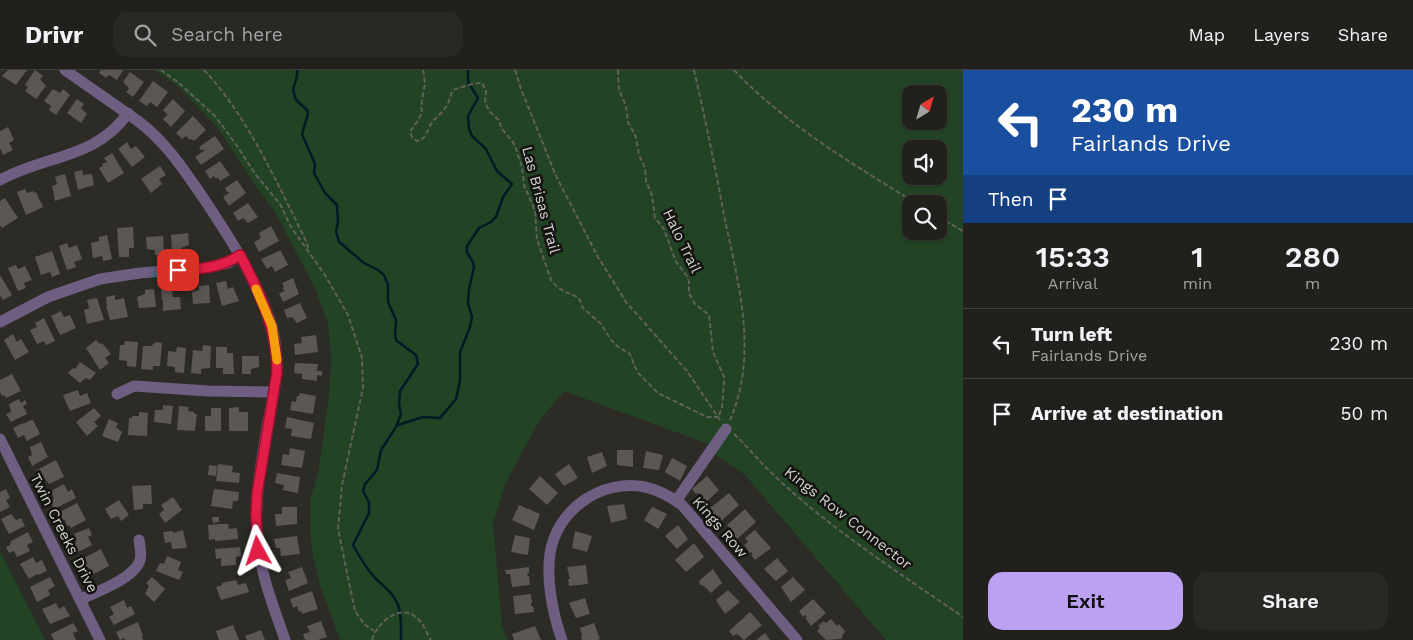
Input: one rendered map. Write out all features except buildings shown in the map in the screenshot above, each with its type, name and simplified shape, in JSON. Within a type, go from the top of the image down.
[{"type":"street","points":[[65,70],[150,129],[171,151],[230,238],[240,255],[266,312],[273,332],[277,355],[277,372],[257,494],[256,530],[262,567],[285,640]]},
{"type":"street","points":[[0,180],[29,167],[70,155],[97,143],[115,129],[128,113]]},
{"type":"street","points":[[0,322],[48,297],[94,281],[122,275],[212,267],[228,263],[240,255]]},
{"type":"street","points":[[117,394],[134,386],[208,391],[274,392]]},
{"type":"street","points":[[676,501],[726,429]]},
{"type":"street","name":"Twin Creeks Drive","points":[[0,439],[100,640]]},
{"type":"street","name":"Kings Row","points":[[562,640],[554,611],[549,568],[553,540],[565,518],[575,507],[606,489],[632,486],[658,491],[676,501],[691,514],[798,640]]},
{"type":"street","points":[[81,599],[133,572],[140,561],[139,540]]},
{"type":"path","points":[[161,70],[179,82],[215,116],[236,143],[256,175],[280,204],[291,227],[325,276],[348,314],[362,358],[363,388],[342,485],[338,528],[355,611],[364,624],[374,631]]},
{"type":"path","points":[[204,70],[214,81],[255,141],[307,243],[308,251]]},
{"type":"path","name":"Las Brisas Trail","points":[[423,70],[425,82],[422,112],[410,132],[412,137],[417,141],[425,136],[432,121],[439,116],[447,105],[453,90],[467,87],[477,82],[482,83],[486,91],[485,103],[490,112],[499,120],[502,129],[513,142],[518,154],[524,185],[534,211],[537,239],[541,246],[551,280],[555,286],[579,298],[583,308],[601,324],[611,340],[630,354],[634,367],[658,393],[707,417],[718,417]]},
{"type":"path","points":[[515,70],[524,98],[556,176],[598,257],[626,302],[687,371],[718,417]]},
{"type":"path","name":"Halo Trail","points":[[618,70],[619,90],[626,106],[628,122],[636,136],[639,155],[645,168],[646,181],[652,195],[655,218],[664,228],[676,262],[687,276],[689,293],[695,304],[709,316],[714,352],[724,377],[722,408],[718,417]]},
{"type":"path","points":[[694,70],[708,129],[745,327],[744,372],[741,389],[726,429]]},
{"type":"path","points":[[734,70],[778,111],[846,159],[903,195]]},
{"type":"path","points":[[947,222],[963,231]]},
{"type":"path","name":"Kings Row Connector","points":[[726,429],[745,444],[780,481],[814,509],[896,572],[963,617]]},
{"type":"path","points":[[372,640],[374,631],[385,618],[396,614],[409,613],[419,619],[431,640]]},
{"type":"green space","points":[[155,70],[963,70],[963,640],[886,640],[745,475],[714,454],[711,445],[564,391],[539,421],[505,484],[493,523],[502,626],[507,640],[340,640],[320,585],[313,556],[310,531],[310,501],[319,469],[329,394],[331,359],[328,323],[315,288],[275,212],[217,127],[179,87]]},
{"type":"green space","points":[[0,551],[45,640],[0,640]]},
{"type":"waterway","points":[[297,70],[293,90],[296,100],[307,110],[308,114],[302,134],[315,164],[314,173],[325,193],[337,205],[338,222],[336,231],[339,242],[364,263],[384,275],[388,285],[388,302],[396,320],[395,336],[397,341],[416,355],[418,364],[400,391],[399,404],[401,414],[396,427],[381,450],[377,470],[365,484],[363,491],[369,502],[369,513],[353,545],[375,578],[396,600],[400,614],[401,640]]},
{"type":"waterway","points":[[398,425],[423,417],[440,418],[456,399],[460,381],[460,352],[472,317],[468,303],[474,267],[467,253],[467,246],[479,228],[496,217],[503,197],[512,184],[497,171],[486,149],[472,136],[469,129],[468,116],[478,98],[468,82],[468,70]]},
{"type":"slow traffic","points":[[256,289],[272,326],[277,360]]},
{"type":"route","points":[[178,270],[212,267],[228,263],[240,255],[272,326],[277,355],[277,372],[257,494],[256,530],[258,551]]}]
